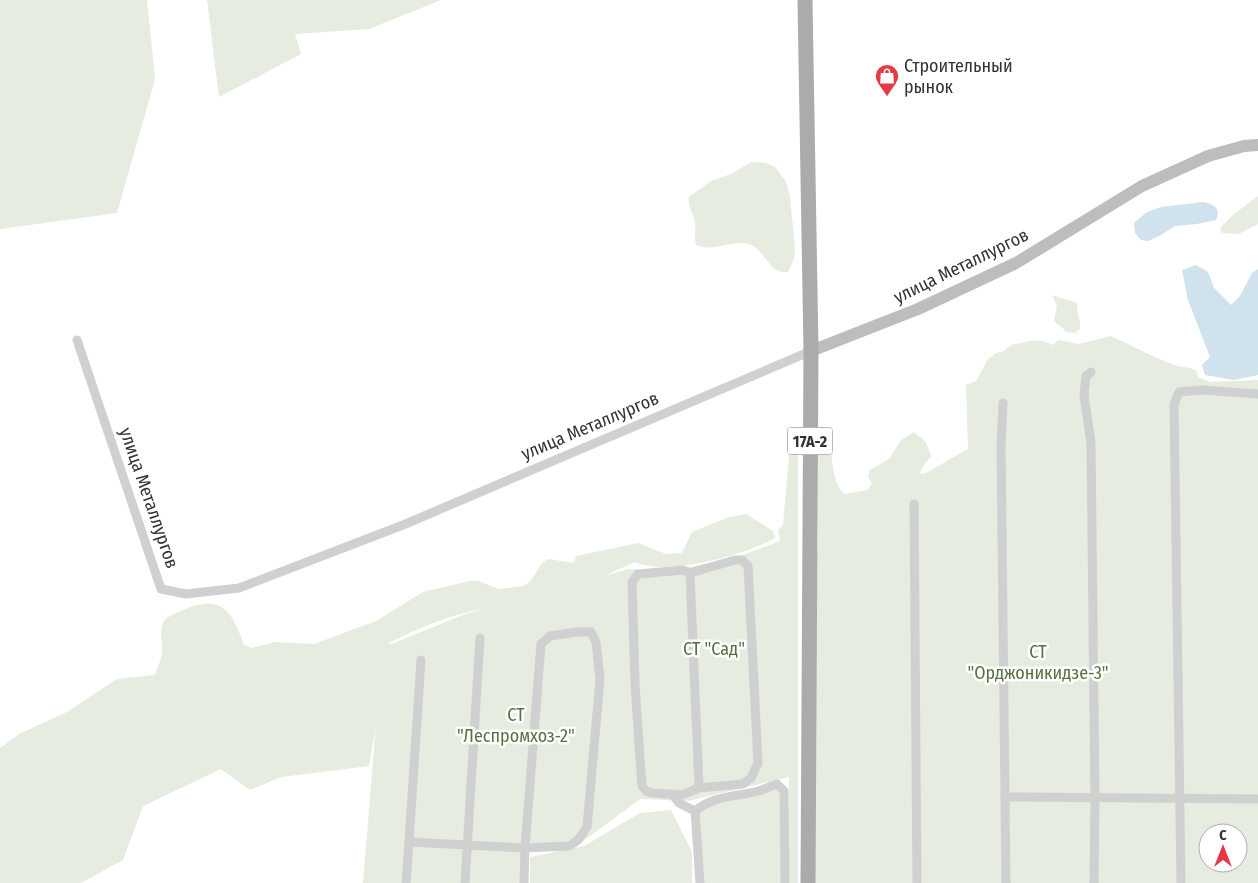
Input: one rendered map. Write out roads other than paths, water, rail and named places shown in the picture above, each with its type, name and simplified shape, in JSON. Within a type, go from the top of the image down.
[{"type":"main road","name":"17А-2","points":[[806,0],[811,351],[808,883]]},
{"type":"street","name":"улица Металлургов","points":[[77,340],[161,589],[186,594],[239,588],[403,525],[811,351],[918,309],[1016,263],[1151,182],[1208,156],[1244,146],[1258,145]]},
{"type":"street","points":[[1091,372],[1086,376],[1084,395],[1091,443],[1096,797],[1094,883]]},
{"type":"street","points":[[1182,883],[1174,404],[1180,392],[1202,390],[1258,394]]},
{"type":"street","points":[[1003,403],[1001,456],[1006,883]]},
{"type":"street","points":[[914,504],[917,883]]},
{"type":"street","points":[[735,560],[742,560],[748,566],[758,763],[751,778],[742,784],[699,788],[682,795],[673,795],[646,791],[642,786],[635,684],[632,582],[638,574],[683,570],[690,572],[735,560]]},
{"type":"street","points":[[690,572],[699,788]]},
{"type":"street","points":[[409,842],[525,848],[569,846],[578,840],[586,827],[600,679],[596,642],[591,632],[550,636],[542,644],[525,848],[524,883]]},
{"type":"street","points":[[465,883],[480,638]]},
{"type":"street","points":[[406,883],[421,660]]},
{"type":"street","points":[[695,811],[704,803],[725,796],[758,791],[777,784],[784,791],[785,883]]},
{"type":"street","points":[[673,795],[679,803],[695,811]]},
{"type":"street","points":[[1006,797],[1258,799]]},
{"type":"street","points":[[695,811],[700,883]]},
{"type":"water","points":[[1203,202],[1216,207],[1218,216],[1216,220],[1175,226],[1148,241],[1141,240],[1135,233],[1134,223],[1147,212],[1161,207]]},
{"type":"water","points":[[1196,265],[1208,272],[1214,288],[1231,305],[1240,296],[1252,273],[1258,269],[1258,375],[1234,380],[1205,375],[1202,365],[1210,357],[1188,300],[1182,270]]},
{"type":"place","name":"Строительный рынок","points":[[887,97]]},
{"type":"park label","name":"СТ \"Сад\"","points":[[714,649]]},
{"type":"park label","name":"СТ \"Орджоникидзе-3\"","points":[[1038,662]]},
{"type":"park label","name":"СТ \"Леспромхоз-2\"","points":[[516,725]]}]
